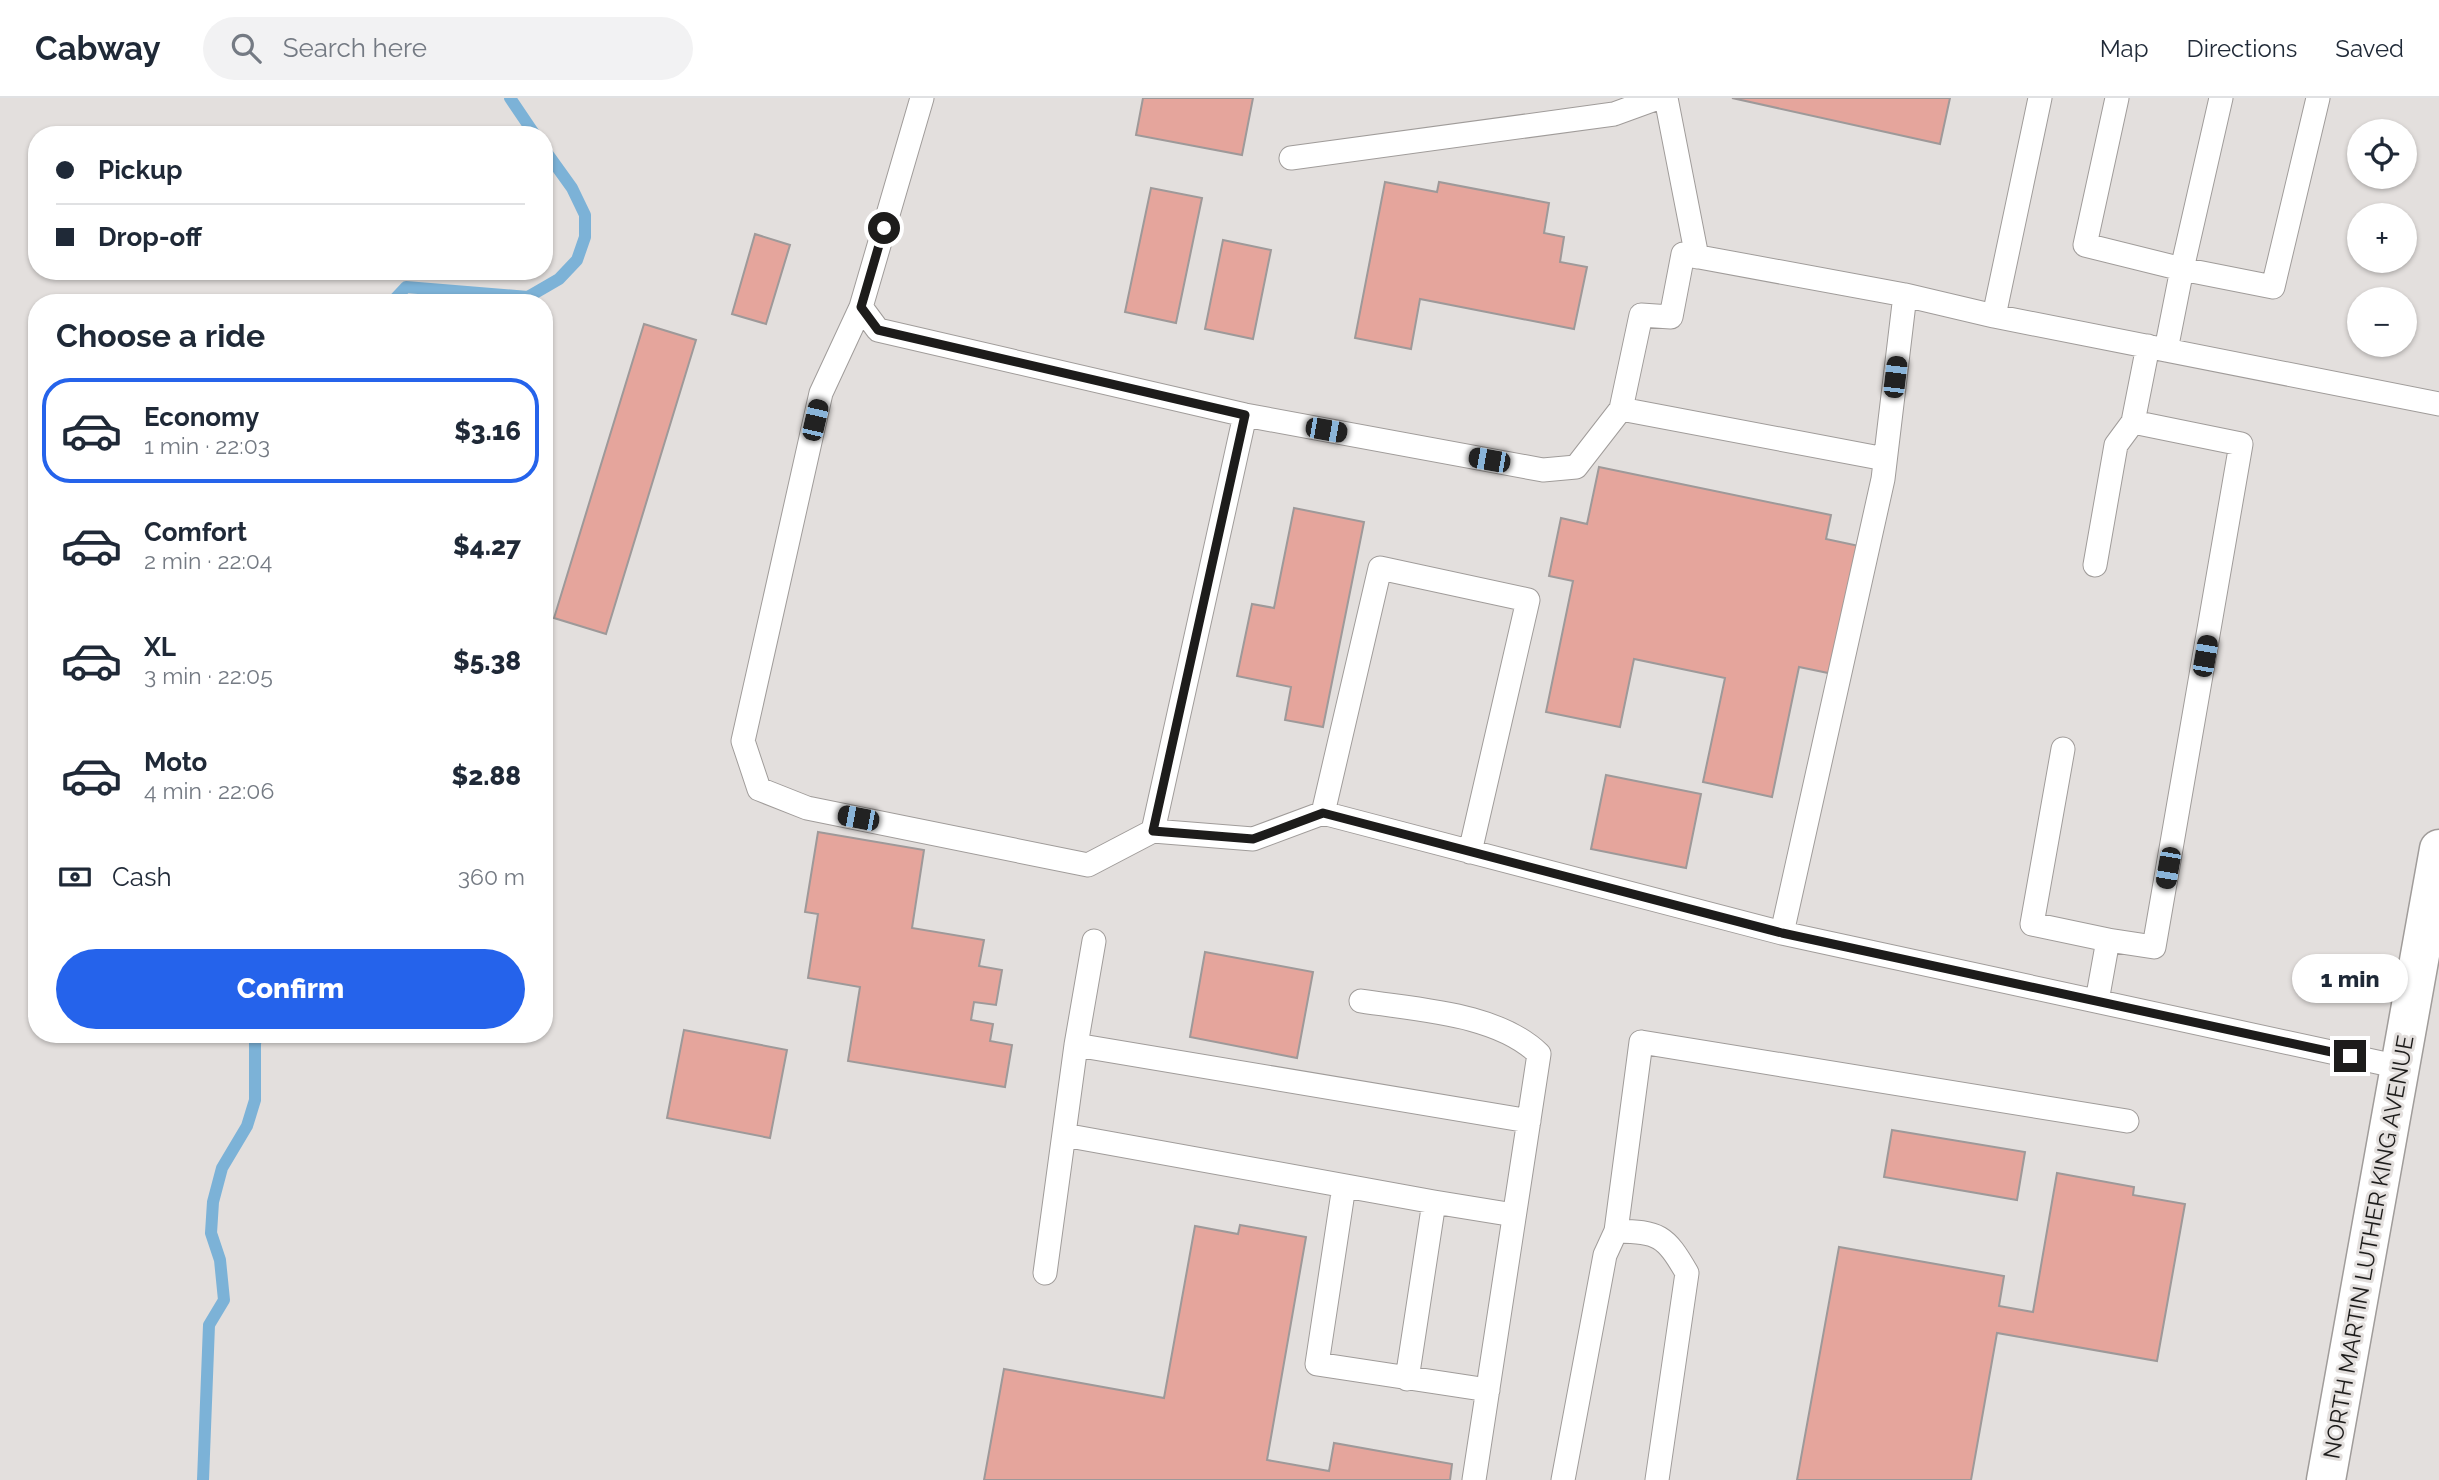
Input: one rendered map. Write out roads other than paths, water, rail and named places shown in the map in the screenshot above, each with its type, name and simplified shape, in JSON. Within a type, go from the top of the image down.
[{"type":"main road","name":"NORTH MARTIN LUTHER KING AVENUE","points":[[2326,1480],[2439,849]]},
{"type":"lane","points":[[922,98],[861,307],[821,393],[743,741],[759,789],[807,808],[1088,865],[1153,831],[1253,839],[1323,813],[1782,933],[2400,1066]]},
{"type":"lane","points":[[1291,158],[1614,114],[1658,98]]},
{"type":"lane","points":[[1666,98],[1697,257]]},
{"type":"lane","points":[[1994,316],[2040,98]]},
{"type":"lane","points":[[2117,98],[2085,245],[2182,269],[2273,287],[2318,98]]},
{"type":"lane","points":[[2095,565],[2116,445],[2133,422],[2182,269],[2221,98]]},
{"type":"lane","points":[[861,307],[878,330],[1245,415],[1543,470],[1576,467],[1620,409],[1641,314],[1671,317],[1683,254],[1905,295],[1994,316],[2439,404]]},
{"type":"lane","points":[[1782,933],[1883,479],[1905,295]]},
{"type":"lane","points":[[1620,409],[1885,459]]},
{"type":"lane","points":[[1153,831],[1245,415]]},
{"type":"lane","points":[[2063,749],[2032,924],[2154,947],[2241,444],[2133,422]]},
{"type":"lane","points":[[1323,813],[1380,568],[1528,600],[1470,852]]},
{"type":"lane","points":[[2097,1001],[2108,940]]},
{"type":"lane","points":[[1045,1273],[1076,1045],[1094,941]]},
{"type":"lane","points":[[1361,1000],[1478,1021],[1525,1041],[1539,1054],[1475,1480]]},
{"type":"lane","points":[[1563,1480],[1605,1255],[1616,1231],[1641,1042],[2127,1121]]},
{"type":"lane","points":[[1076,1045],[1529,1121]]},
{"type":"lane","points":[[1064,1135],[1514,1214]]},
{"type":"lane","points":[[1344,1186],[1317,1364],[1488,1390]]},
{"type":"lane","points":[[1407,1379],[1434,1202]]},
{"type":"lane","points":[[1616,1231],[1649,1232],[1672,1248],[1687,1273],[1657,1480]]},
{"type":"waterway","points":[[510,98],[529,126]]},
{"type":"waterway","points":[[533,294],[559,279],[577,260],[585,237],[585,215],[572,188],[553,162]]},
{"type":"waterway","points":[[399,294],[406,287],[491,294]]},
{"type":"waterway","points":[[203,1480],[209,1325],[224,1300],[220,1260],[211,1233],[213,1202],[222,1168],[247,1126],[255,1100],[255,1043]]}]
